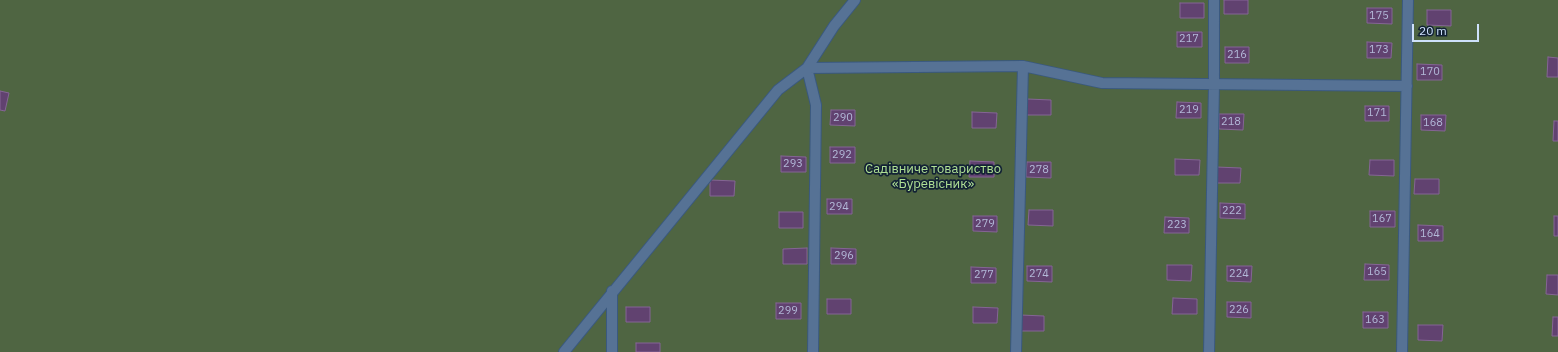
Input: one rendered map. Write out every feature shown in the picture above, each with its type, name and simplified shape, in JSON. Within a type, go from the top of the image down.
[{"type":"street","points":[[564,352],[612,291],[778,90],[807,68],[834,26],[856,0]]},
{"type":"street","points":[[1209,352],[1214,85],[1214,0]]},
{"type":"street","points":[[1402,352],[1408,0]]},
{"type":"street","points":[[807,68],[1023,66],[1102,83],[1407,86]]},
{"type":"street","points":[[1016,352],[1023,66]]},
{"type":"street","points":[[807,68],[816,105],[813,352]]},
{"type":"street","points":[[612,291],[612,352]]},
{"type":"green space","name":"Садівниче товариство «Буревісник»","points":[[0,0],[1558,0],[1558,352],[0,352]]},
{"type":"building","points":[[1224,0],[1248,0],[1248,14],[1224,14]]},
{"type":"building","points":[[1180,3],[1204,3],[1204,18],[1180,18]]},
{"type":"building","points":[[1367,8],[1392,8],[1392,24],[1367,23]]},
{"type":"building","points":[[1427,10],[1451,10],[1451,26],[1427,25]]},
{"type":"building","points":[[1177,32],[1202,32],[1202,47],[1177,47]]},
{"type":"building","points":[[1367,42],[1392,43],[1391,58],[1367,58]]},
{"type":"building","points":[[1225,47],[1249,47],[1249,63],[1225,63]]},
{"type":"building","points":[[1548,57],[1558,58],[1558,77],[1547,77]]},
{"type":"building","points":[[1417,64],[1442,65],[1442,80],[1417,80]]},
{"type":"building","points":[[0,91],[9,93],[5,111],[0,110]]},
{"type":"building","points":[[1027,99],[1051,100],[1051,115],[1026,115]]},
{"type":"building","points":[[1177,102],[1201,103],[1201,118],[1176,118]]},
{"type":"building","points":[[1365,106],[1389,106],[1389,121],[1365,121]]},
{"type":"building","points":[[831,110],[855,110],[855,126],[830,125]]},
{"type":"building","points":[[972,112],[997,113],[996,128],[972,128]]},
{"type":"building","points":[[1219,114],[1244,114],[1243,130],[1219,129]]},
{"type":"building","points":[[1421,115],[1446,115],[1445,131],[1421,130]]},
{"type":"building","points":[[1554,121],[1558,121],[1558,141],[1553,141]]},
{"type":"building","points":[[830,147],[855,147],[855,163],[830,163]]},
{"type":"building","points":[[781,156],[806,157],[806,172],[781,172]]},
{"type":"building","points":[[1175,159],[1200,160],[1199,175],[1175,175]]},
{"type":"building","points":[[1370,160],[1394,160],[1394,176],[1369,175]]},
{"type":"building","points":[[970,161],[994,162],[994,177],[969,177]]},
{"type":"building","points":[[1027,162],[1051,162],[1051,178],[1026,177]]},
{"type":"building","points":[[1216,167],[1241,168],[1240,183],[1216,183]]},
{"type":"building","points":[[1415,179],[1439,179],[1439,194],[1414,194]]},
{"type":"building","points":[[710,180],[735,181],[734,196],[710,196]]},
{"type":"building","points":[[827,199],[852,199],[852,214],[827,214]]},
{"type":"building","points":[[1220,203],[1245,204],[1245,219],[1220,218]]},
{"type":"building","points":[[1029,210],[1053,210],[1053,226],[1028,225]]},
{"type":"building","points":[[1370,211],[1395,211],[1395,227],[1370,227]]},
{"type":"building","points":[[779,212],[803,212],[803,228],[779,228]]},
{"type":"building","points":[[973,216],[997,216],[997,232],[973,231]]},
{"type":"building","points":[[1554,216],[1558,216],[1558,236],[1554,236]]},
{"type":"building","points":[[1165,217],[1189,218],[1189,233],[1164,233]]},
{"type":"building","points":[[1418,225],[1443,226],[1443,241],[1418,241]]},
{"type":"building","points":[[807,248],[807,264],[783,264],[783,249]]},
{"type":"building","points":[[831,248],[856,249],[856,264],[831,264]]},
{"type":"building","points":[[1365,264],[1389,265],[1389,280],[1364,280]]},
{"type":"building","points":[[1167,265],[1192,265],[1191,281],[1167,280]]},
{"type":"building","points":[[1027,266],[1052,266],[1052,282],[1027,281]]},
{"type":"building","points":[[1227,266],[1252,266],[1251,282],[1227,281]]},
{"type":"building","points":[[971,267],[996,268],[996,283],[971,283]]},
{"type":"building","points":[[1547,275],[1558,275],[1558,295],[1546,294]]},
{"type":"building","points":[[1173,298],[1197,299],[1197,314],[1172,314]]},
{"type":"building","points":[[827,299],[851,299],[851,314],[827,314]]},
{"type":"building","points":[[1227,302],[1251,302],[1251,318],[1227,317]]},
{"type":"building","points":[[776,303],[801,303],[801,319],[776,319]]},
{"type":"building","points":[[626,307],[650,307],[650,322],[626,322]]},
{"type":"building","points":[[973,307],[998,308],[997,323],[973,323]]},
{"type":"building","points":[[1363,312],[1388,312],[1388,328],[1363,328]]},
{"type":"building","points":[[1020,315],[1044,316],[1044,331],[1019,331]]},
{"type":"building","points":[[1553,317],[1558,317],[1558,336],[1552,336]]},
{"type":"building","points":[[1418,325],[1443,325],[1442,341],[1418,340]]},
{"type":"building","points":[[636,343],[660,343],[660,352],[636,352]]}]
